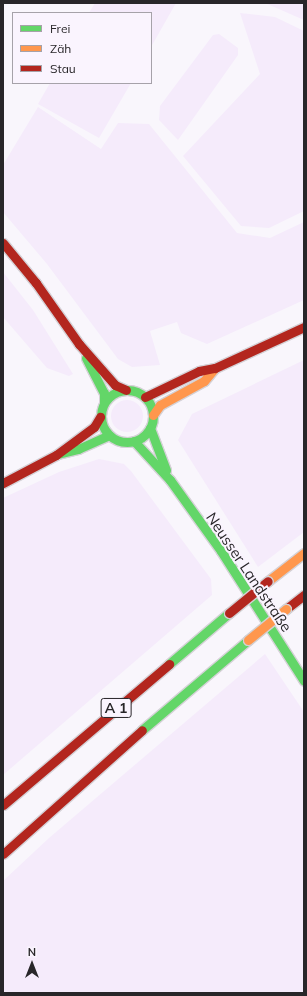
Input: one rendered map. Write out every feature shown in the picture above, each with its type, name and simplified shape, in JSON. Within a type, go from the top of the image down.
[{"type":"main road","points":[[3,243],[36,283],[79,344],[115,385],[145,397],[153,415]]},
{"type":"main road","points":[[145,397],[199,371],[215,368],[304,327]]},
{"type":"main road","points":[[3,483],[56,455],[94,427],[100,417],[104,403],[104,393],[79,344]]},
{"type":"main road","points":[[100,417],[109,435],[121,441],[134,441],[150,428],[153,415],[160,405],[204,381],[215,368]]},
{"type":"main road","points":[[104,403],[113,393],[126,390]]},
{"type":"main road","name":"Neusser Landstraße","points":[[150,428],[170,480]]},
{"type":"main road","points":[[56,455],[78,449],[109,435]]},
{"type":"main road","name":"Neusser Landstraße","points":[[134,441],[170,480],[220,551],[304,681]]},
{"type":"main road","name":"A 1","points":[[3,805],[268,581],[304,553]]},
{"type":"main road","name":"A 1","points":[[3,854],[172,703],[304,595]]},
{"type":"shaded area","points":[[95,3],[176,3],[152,45],[152,12],[90,12]]},
{"type":"shaded area","points":[[265,3],[304,3],[304,20]]},
{"type":"shaded area","points":[[240,13],[275,17],[304,31],[304,211],[269,228],[241,226],[183,156],[260,74]]},
{"type":"shaded area","points":[[219,34],[238,48],[238,55],[178,140],[159,120],[160,106],[213,35]]},
{"type":"shaded area","points":[[49,84],[130,84],[99,138],[38,104]]},
{"type":"shaded area","points":[[38,107],[101,149],[118,123],[149,124],[237,233],[270,238],[304,222],[304,300],[207,344],[181,333],[177,322],[150,331],[160,365],[132,367],[118,359],[47,264],[3,212],[3,165]]},
{"type":"shaded area","points":[[3,272],[33,310],[73,374],[69,376],[47,368],[3,317]]},
{"type":"shaded area","points":[[304,360],[304,532],[258,567],[178,440],[192,414]]},
{"type":"shaded area","points":[[124,400],[130,400],[140,407],[143,416],[142,422],[136,429],[130,432],[124,432],[114,425],[111,419],[111,413],[118,403]]},
{"type":"shaded area","points":[[99,459],[124,464],[131,471],[211,579],[212,595],[3,775],[3,498],[59,472]]},
{"type":"shaded area","points":[[265,654],[304,712],[304,993],[3,993],[3,881],[49,838]]},
{"type":"traffic: fast","points":[[86,358],[104,393],[104,403]]},
{"type":"traffic: fast","points":[[122,390],[132,390],[141,394],[149,402],[153,411],[153,416],[153,421],[149,430],[141,438],[132,442],[122,442],[113,438],[105,430],[101,421],[101,411],[105,402],[113,394],[122,390]]},
{"type":"traffic: fast","points":[[150,428],[166,470]]},
{"type":"traffic: fast","points":[[58,454],[78,449],[109,435]]},
{"type":"traffic: fast","points":[[134,441],[170,480],[221,551],[304,681]]},
{"type":"traffic: fast","points":[[169,664],[229,613]]},
{"type":"traffic: fast","points":[[142,730],[248,640]]},
{"type":"traffic: slow","points":[[153,415],[160,405],[204,381],[215,368]]},
{"type":"traffic: slow","points":[[268,581],[304,553]]},
{"type":"traffic: slow","points":[[248,640],[286,609]]},
{"type":"traffic: jam","points":[[3,243],[36,283],[79,344],[115,385],[126,390]]},
{"type":"traffic: jam","points":[[145,397],[199,371],[215,368],[304,327]]},
{"type":"traffic: jam","points":[[3,483],[56,455],[94,427],[100,417]]},
{"type":"traffic: jam","points":[[229,613],[268,581]]},
{"type":"traffic: jam","points":[[286,609],[304,595]]},
{"type":"traffic: jam","points":[[3,805],[169,664]]},
{"type":"traffic: jam","points":[[3,854],[142,730]]}]
